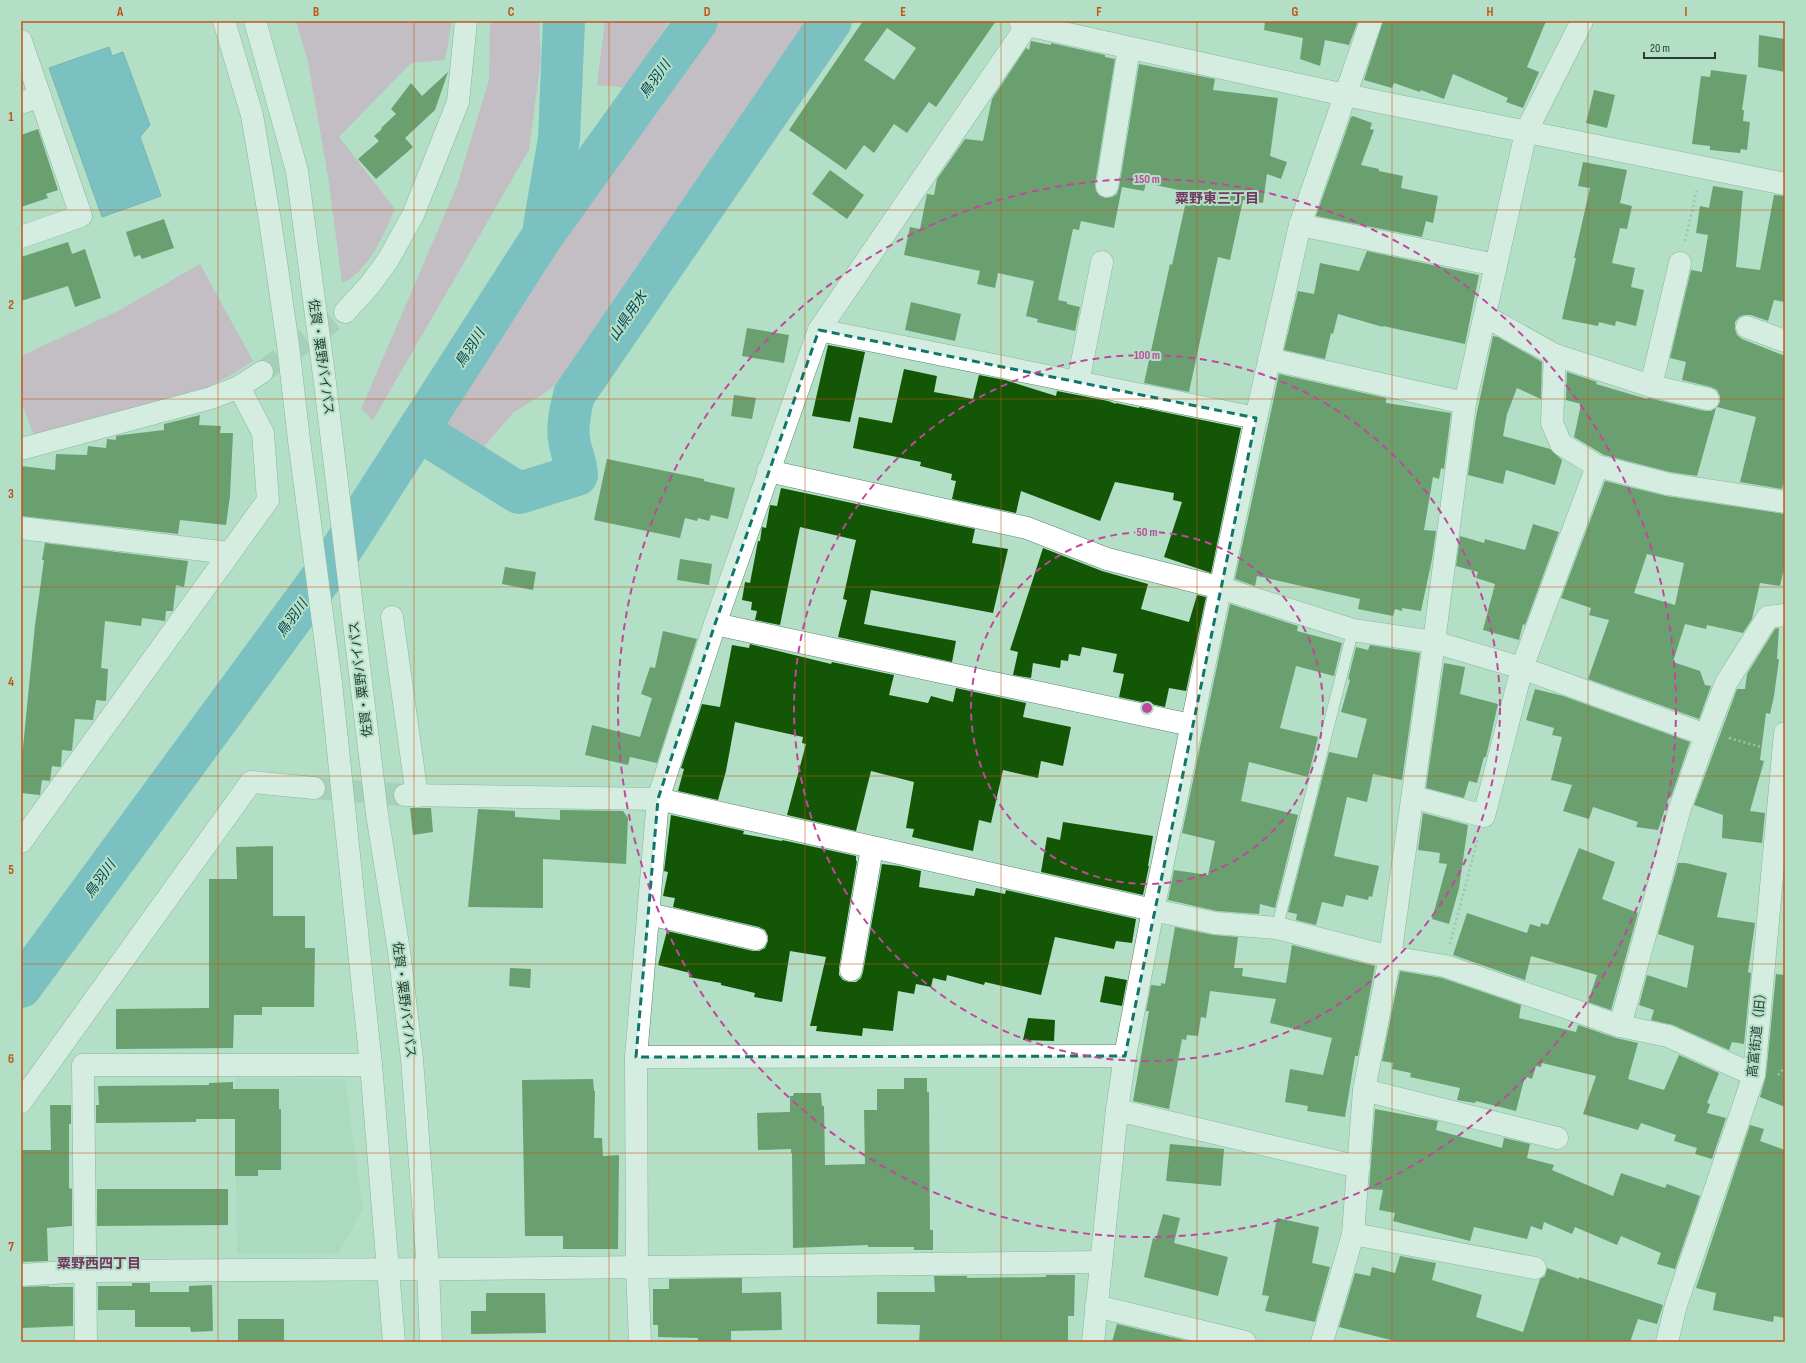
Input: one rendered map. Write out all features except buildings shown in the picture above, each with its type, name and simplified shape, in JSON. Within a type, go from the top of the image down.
[{"type":"main road","points":[[224,21],[252,115],[271,227],[288,345],[330,683],[371,1065],[394,1342]]},
{"type":"main road","name":"佐賀・粟野バイパス","points":[[255,21],[297,171],[325,383],[377,814],[399,951],[412,1059],[428,1269],[431,1342]]},
{"type":"main road","points":[[345,312],[369,286],[388,260],[413,215],[458,102],[466,21]]},
{"type":"main road","points":[[1093,1342],[1117,1110],[1153,910],[1191,725],[1256,418],[1300,225],[1371,21]]},
{"type":"main road","points":[[1322,1342],[1353,1234],[1364,1090],[1390,958],[1434,642],[1464,403],[1526,132],[1582,21]]},
{"type":"main road","points":[[640,1342],[637,1267],[636,1057],[658,799],[715,624],[819,330],[1026,22],[1129,48],[1345,95],[1785,184]]},
{"type":"main road","points":[[21,41],[31,100],[81,216],[21,237]]},
{"type":"main road","points":[[1107,186],[1129,48]]},
{"type":"main road","points":[[1300,225],[1496,265]]},
{"type":"main road","points":[[1078,382],[1102,262]]},
{"type":"main road","points":[[1651,386],[1680,263]]},
{"type":"main road","points":[[1485,316],[1555,355],[1651,386],[1708,399]]},
{"type":"main road","points":[[1747,327],[1785,341]]},
{"type":"main road","points":[[819,330],[1256,418]]},
{"type":"main road","points":[[1555,355],[1552,423],[1561,444],[1597,466],[1668,484],[1785,502]]},
{"type":"main road","points":[[1269,359],[1464,403]]},
{"type":"main road","points":[[21,449],[211,398],[238,387],[262,372]]},
{"type":"main road","points":[[21,842],[268,500],[263,433],[238,387]]},
{"type":"main road","points":[[1413,797],[1484,816],[1522,668],[1597,466]]},
{"type":"main road","points":[[768,471],[1027,528],[1108,559],[1221,588],[1353,630],[1434,642],[1522,668],[1707,733]]},
{"type":"main road","points":[[21,528],[229,553]]},
{"type":"main road","points":[[1620,1026],[1680,808],[1726,683],[1768,617],[1785,615]]},
{"type":"main road","points":[[392,617],[411,796],[658,799],[1153,910],[1215,923],[1277,928],[1390,958],[1445,966],[1620,1026],[1668,1036],[1754,1075]]},
{"type":"main road","points":[[715,624],[1191,725]]},
{"type":"main road","name":"高富街道（旧）","points":[[1667,1342],[1676,1305],[1754,1075],[1784,743]]},
{"type":"main road","points":[[21,1102],[251,782],[314,788]]},
{"type":"main road","points":[[851,970],[872,848]]},
{"type":"main road","points":[[649,914],[756,939]]},
{"type":"main road","points":[[69,1034],[83,1065],[86,1342]]},
{"type":"main road","points":[[636,1057],[1126,1056]]},
{"type":"main road","points":[[83,1065],[371,1065]]},
{"type":"main road","points":[[1364,1090],[1557,1138]]},
{"type":"main road","points":[[1117,1110],[1359,1167]]},
{"type":"main road","points":[[1353,1234],[1535,1268]]},
{"type":"main road","points":[[21,1275],[85,1271],[1101,1262]]},
{"type":"main road","points":[[1096,1306],[1245,1342]]},
{"type":"lane","points":[[1277,928],[1353,630]]},
{"type":"path","points":[[1680,263],[1702,168]]},
{"type":"path","points":[[1707,733],[1784,743]]},
{"type":"path","points":[[1445,966],[1484,816]]},
{"type":"highlighted area","points":[[819,330],[1256,418],[1125,1056],[636,1057],[658,799],[715,624]]},
{"type":"shaded area","points":[[296,21],[452,21],[445,60],[411,63],[339,137],[395,209],[381,240],[368,261],[352,277],[342,283],[328,176],[308,62]]},
{"type":"shaded area","points":[[490,21],[539,21],[541,58],[529,150],[373,420],[361,409],[457,186],[489,80]]},
{"type":"shaded area","points":[[605,21],[669,21],[628,88],[597,85]]},
{"type":"shaded area","points":[[692,21],[810,21],[575,373],[513,413],[481,450],[445,426],[512,294],[645,97]]},
{"type":"shaded area","points":[[200,264],[253,361],[203,390],[34,435],[21,402],[21,356],[118,311]]},
{"type":"shaded area","points":[[235,1078],[345,1079],[363,1209],[338,1254],[237,1254]]},
{"type":"water","points":[[109,47],[112,56],[123,52],[150,125],[140,137],[161,196],[102,217],[49,68]]},
{"type":"waterway","name":"鳥羽川","points":[[544,226],[559,139],[564,21]]},
{"type":"waterway","name":"鳥羽川","points":[[21,987],[336,558],[543,235],[697,21]]},
{"type":"waterway","name":"山県用水","points":[[418,430],[519,493],[577,475],[568,433],[574,395],[831,21]]},
{"type":"tunnel","points":[[262,372],[345,312]]},
{"type":"tunnel","points":[[314,788],[405,795]]},
{"type":"district","name":"粟野東三丁目","points":[[1217,198]]},
{"type":"district","name":"粟野西四丁目","points":[[99,1263]]}]
